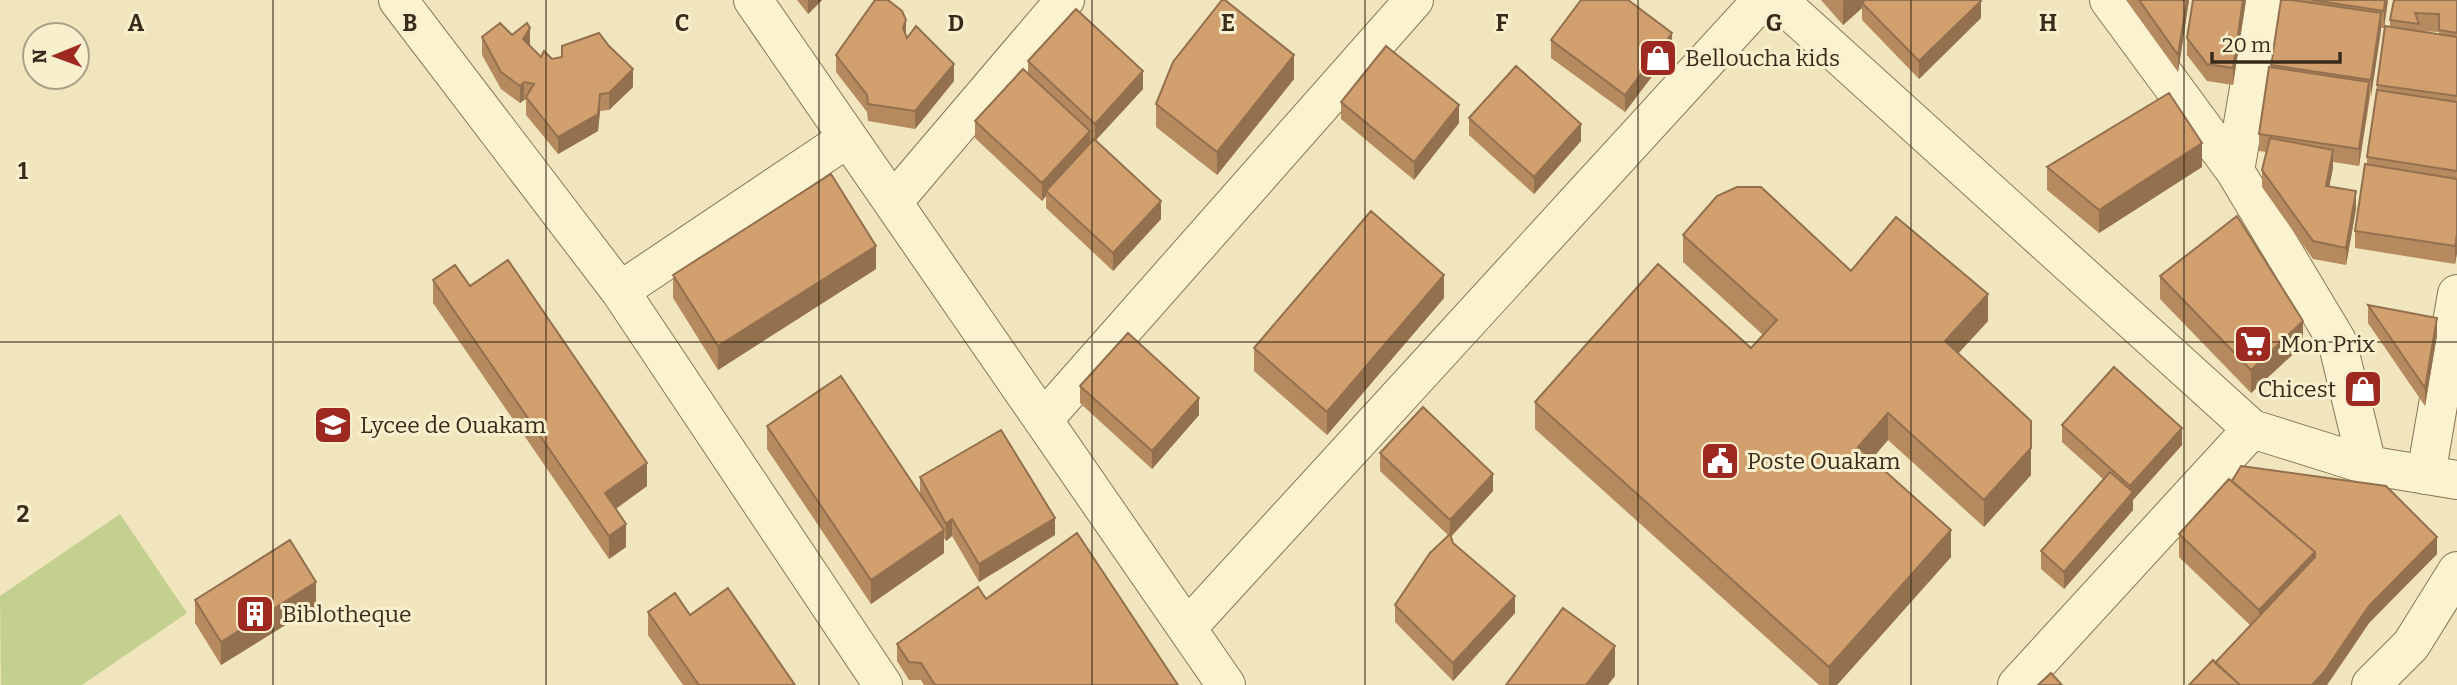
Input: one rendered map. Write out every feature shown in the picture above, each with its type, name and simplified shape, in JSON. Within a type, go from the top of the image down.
[{"type":"street","points":[[398,0],[620,291],[883,685]]},
{"type":"street","points":[[753,0],[1226,685]]},
{"type":"street","points":[[892,202],[1065,0]]},
{"type":"street","points":[[1044,420],[1414,0]]},
{"type":"street","points":[[1187,628],[1762,0]]},
{"type":"street","points":[[1778,0],[2252,429],[2367,465],[2441,477],[2457,294]]},
{"type":"street","points":[[2109,0],[2235,171],[2337,341],[2367,465]]},
{"type":"street","points":[[2235,171],[2264,0]]},
{"type":"street","points":[[620,291],[848,138]]},
{"type":"street","points":[[2017,685],[2252,429]]},
{"type":"street","points":[[2391,685],[2411,645],[2457,571]]},
{"type":"street","points":[[2371,685],[2411,645]]},
{"type":"green space","points":[[120,514],[187,613],[82,685],[1,685],[0,596]]},
{"type":"building","points":[[875,0],[888,0],[902,11],[906,20],[903,28],[907,38],[916,26],[954,64],[915,111],[868,104],[867,95],[836,55]]},
{"type":"building","points":[[1222,0],[1294,55],[1217,152],[1156,104],[1173,62]]},
{"type":"building","points":[[1581,0],[1628,0],[1672,33],[1625,95],[1551,40]]},
{"type":"building","points":[[1865,0],[1981,1],[1919,61],[1862,3]]},
{"type":"building","points":[[2139,0],[2187,0],[2178,55]]},
{"type":"building","points":[[2193,0],[2243,0],[2233,68],[2207,64],[2187,38]]},
{"type":"building","points":[[2281,0],[2381,13],[2371,80],[2271,65]]},
{"type":"building","points":[[2312,0],[2385,0],[2384,11]]},
{"type":"building","points":[[2394,0],[2457,0],[2457,33],[2439,30],[2439,14],[2415,13],[2419,24],[2390,20]]},
{"type":"building","points":[[1076,9],[1143,71],[1095,124],[1028,61]]},
{"type":"building","points":[[500,23],[512,35],[527,23],[530,28],[523,39],[541,57],[544,51],[552,59],[562,57],[562,46],[599,33],[633,69],[609,93],[600,94],[598,114],[558,137],[526,97],[534,84],[524,82],[520,86],[501,72],[482,37]]},
{"type":"building","points":[[2385,26],[2457,37],[2457,96],[2377,85]]},
{"type":"building","points":[[1386,46],[1459,105],[1414,162],[1341,102]]},
{"type":"building","points":[[1516,66],[1581,124],[1534,177],[1469,118]]},
{"type":"building","points":[[2269,67],[2369,82],[2359,149],[2259,134]]},
{"type":"building","points":[[1023,69],[1090,131],[1042,183],[975,121]]},
{"type":"building","points":[[2377,90],[2457,102],[2457,171],[2367,157]]},
{"type":"building","points":[[2169,93],[2202,143],[2099,210],[2047,167]]},
{"type":"building","points":[[2270,138],[2333,150],[2326,186],[2356,191],[2346,248],[2313,241],[2262,170]]},
{"type":"building","points":[[1094,139],[1161,201],[1113,253],[1046,191]]},
{"type":"building","points":[[2365,164],[2457,179],[2455,246],[2355,231]]},
{"type":"building","points":[[831,174],[876,246],[718,346],[673,275]]},
{"type":"building","name":"Poste Ouakam","points":[[1737,187],[1761,187],[1851,271],[1896,217],[1988,294],[1945,341],[2031,421],[2031,448],[1984,500],[1888,413],[1858,447],[1951,530],[1829,667],[1535,402],[1658,264],[1751,348],[1777,320],[1683,235],[1717,196]]},
{"type":"building","points":[[1371,211],[1444,275],[1327,412],[1254,348]]},
{"type":"building","points":[[2237,216],[2303,321],[2251,370],[2160,276]]},
{"type":"building","points":[[508,260],[647,463],[605,493],[626,524],[609,536],[433,280],[455,265],[470,286]]},
{"type":"building","points":[[2368,305],[2437,318],[2425,388]]},
{"type":"building","points":[[1128,333],[1199,398],[1152,451],[1080,386]]},
{"type":"building","points":[[2114,367],[2182,428],[2130,486],[2062,425]]},
{"type":"building","points":[[841,376],[944,530],[871,580],[767,426]]},
{"type":"building","points":[[1423,407],[1493,474],[1450,520],[1380,453]]},
{"type":"building","points":[[1001,430],[1055,518],[979,564],[952,519],[946,524],[920,477]]},
{"type":"building","points":[[2241,466],[2386,486],[2437,537],[2369,606],[2324,672],[2312,685],[2240,685],[2215,663],[2315,557],[2315,552],[2232,481]]},
{"type":"building","points":[[2110,472],[2133,492],[2064,572],[2041,551]]},
{"type":"building","points":[[2229,479],[2315,552],[2259,610],[2179,534]]},
{"type":"building","points":[[1077,533],[1178,685],[935,685],[921,663],[909,662],[897,644],[978,587],[986,599]]},
{"type":"building","points":[[1450,534],[1453,543],[1515,596],[1453,663],[1395,605],[1430,553]]},
{"type":"building","points":[[290,540],[316,582],[221,642],[195,600]]},
{"type":"building","points":[[728,588],[795,685],[699,685],[648,612],[675,593],[690,615]]},
{"type":"building","points":[[1563,608],[1615,646],[1586,685],[1506,685]]},
{"type":"building","points":[[2213,660],[2240,685],[2189,685]]},
{"type":"building","points":[[2051,673],[2062,685],[2038,685]]},
{"type":"place","name":"Belloucha kids","points":[[1658,58]]},
{"type":"place","name":"Mon Prix","points":[[2253,344]]},
{"type":"place","name":"Chicest","points":[[2363,389]]},
{"type":"place","name":"Lycee de Ouakam","points":[[333,425]]},
{"type":"place","name":"Poste Ouakam","points":[[1720,461]]},
{"type":"place","name":"Biblotheque","points":[[255,614]]}]
